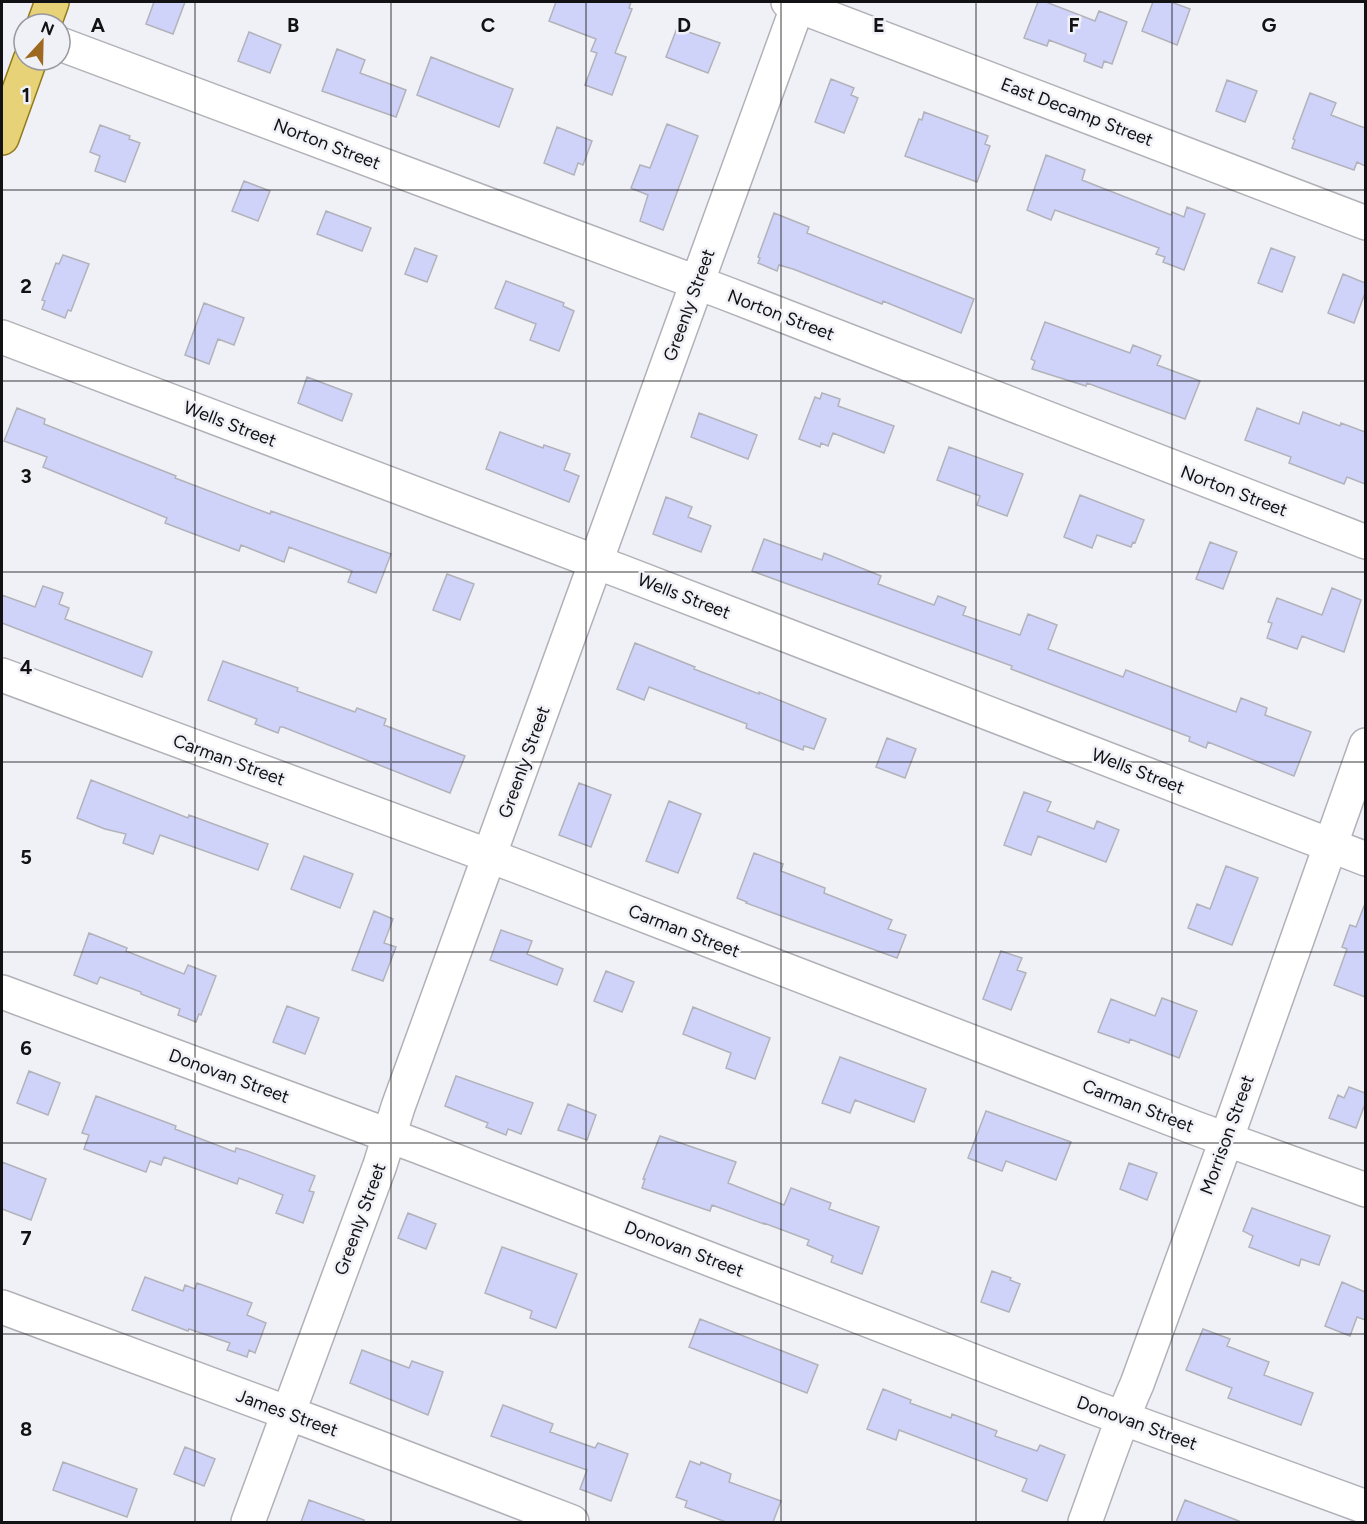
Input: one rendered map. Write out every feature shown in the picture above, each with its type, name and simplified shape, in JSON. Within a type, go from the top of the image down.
[{"type":"main road","points":[[2,138],[26,72]]},
{"type":"street","name":"East Decamp Street","points":[[795,3],[1365,223]]},
{"type":"street","name":"Greenly Street","points":[[248,1522],[380,1165],[597,563],[795,3]]},
{"type":"street","name":"Norton Street","points":[[72,48],[696,282],[1365,542]]},
{"type":"street","name":"Wells Street","points":[[2,337],[1365,859]]},
{"type":"street","name":"Carman Street","points":[[2,675],[490,856],[1184,1124],[1365,1191]]},
{"type":"street","name":"Morrison Street","points":[[1085,1522],[1226,1139],[1365,746]]},
{"type":"street","name":"Donovan Street","points":[[2,992],[389,1135],[1122,1417],[1365,1507]]},
{"type":"street","name":"James Street","points":[[2,1307],[289,1413],[572,1522]]},
{"type":"building","points":[[154,2],[185,2],[173,34],[146,24]]},
{"type":"building","points":[[556,2],[631,2],[629,8],[632,9],[615,53],[626,57],[612,95],[585,85],[597,53],[591,51],[596,39],[549,21]]},
{"type":"building","points":[[1038,2],[1046,2],[1095,21],[1099,11],[1127,22],[1112,64],[1104,61],[1102,68],[1084,61],[1086,54],[1049,40],[1047,46],[1024,38]]},
{"type":"building","points":[[1153,2],[1171,2],[1190,9],[1177,45],[1142,31]]},
{"type":"building","points":[[677,28],[720,43],[708,73],[666,57]]},
{"type":"building","points":[[249,32],[281,45],[270,73],[238,61]]},
{"type":"building","points":[[337,49],[365,60],[360,73],[406,90],[396,117],[322,91]]},
{"type":"building","points":[[431,57],[513,89],[499,127],[417,95]]},
{"type":"building","points":[[831,79],[854,88],[851,95],[858,98],[844,133],[815,122]]},
{"type":"building","points":[[1227,80],[1257,91],[1245,122],[1216,111]]},
{"type":"building","points":[[1310,93],[1336,103],[1331,115],[1365,128],[1365,166],[1357,162],[1354,170],[1292,148],[1295,140],[1293,139]]},
{"type":"building","points":[[924,112],[988,136],[985,144],[990,146],[977,182],[905,156],[919,119],[922,120]]},
{"type":"building","points":[[667,124],[698,136],[663,230],[640,221],[648,195],[631,188],[640,165],[650,168]]},
{"type":"building","points":[[100,125],[130,136],[129,139],[140,143],[125,182],[95,171],[100,156],[90,152]]},
{"type":"building","points":[[557,127],[592,141],[583,165],[578,163],[574,175],[544,163]]},
{"type":"building","points":[[1046,155],[1085,170],[1082,180],[1171,215],[1172,212],[1184,217],[1187,207],[1205,214],[1184,270],[1163,262],[1165,257],[1156,254],[1159,248],[1055,210],[1051,220],[1027,210]]},
{"type":"building","points":[[244,181],[270,191],[258,221],[232,211]]},
{"type":"building","points":[[326,211],[371,228],[362,251],[317,234]]},
{"type":"building","points":[[774,213],[809,227],[807,233],[974,299],[961,333],[883,301],[882,304],[793,269],[779,265],[777,271],[758,263],[760,258],[758,257]]},
{"type":"building","points":[[415,248],[437,256],[427,282],[405,274]]},
{"type":"building","points":[[1271,248],[1295,257],[1282,292],[1258,283]]},
{"type":"building","points":[[63,255],[89,264],[71,311],[68,310],[65,318],[42,309],[45,301],[42,300],[56,263],[59,264]]},
{"type":"building","points":[[1343,274],[1365,283],[1365,293],[1354,323],[1328,313]]},
{"type":"building","points":[[506,281],[564,303],[563,306],[574,311],[559,351],[530,340],[536,324],[495,308]]},
{"type":"building","points":[[204,303],[244,318],[234,345],[218,339],[209,364],[185,355]]},
{"type":"building","points":[[1045,322],[1130,353],[1133,345],[1161,356],[1157,365],[1200,381],[1185,419],[1087,383],[1086,386],[1032,369],[1035,361],[1031,359]]},
{"type":"building","points":[[307,377],[352,394],[342,421],[298,403]]},
{"type":"building","points":[[822,393],[840,399],[838,406],[894,426],[884,453],[833,433],[828,446],[821,443],[820,447],[799,439],[815,397],[820,399]]},
{"type":"building","points":[[17,408],[45,419],[44,424],[176,476],[175,478],[270,514],[271,511],[391,554],[376,593],[348,582],[352,571],[289,547],[284,562],[241,545],[239,551],[165,523],[167,518],[43,467],[47,457],[4,441]]},
{"type":"building","points":[[1257,408],[1299,424],[1303,412],[1340,426],[1341,423],[1365,432],[1365,484],[1347,477],[1344,484],[1289,463],[1291,457],[1245,440]]},
{"type":"building","points":[[699,413],[757,435],[748,459],[691,437]]},
{"type":"building","points":[[500,432],[543,448],[544,445],[570,454],[564,470],[579,476],[569,502],[486,469]]},
{"type":"building","points":[[949,447],[1023,474],[1007,516],[977,505],[980,496],[937,480]]},
{"type":"building","points":[[1080,495],[1144,520],[1135,543],[1133,542],[1131,547],[1097,535],[1092,548],[1064,537]]},
{"type":"building","points":[[666,497],[692,507],[688,517],[711,526],[701,552],[653,534]]},
{"type":"building","points":[[764,539],[822,560],[824,553],[881,576],[878,584],[934,605],[938,596],[966,607],[963,615],[1020,635],[1028,614],[1057,625],[1048,649],[1123,677],[1126,670],[1236,712],[1241,698],[1267,708],[1265,715],[1311,732],[1294,776],[1208,742],[1206,748],[1189,741],[1190,737],[1011,669],[1012,666],[752,571]]},
{"type":"building","points":[[1210,542],[1237,552],[1223,589],[1196,579]]},
{"type":"building","points":[[447,574],[474,584],[460,620],[433,610]]},
{"type":"building","points":[[43,586],[63,593],[59,604],[69,608],[65,619],[152,652],[142,677],[2,623],[2,595],[35,607]]},
{"type":"building","points":[[1332,588],[1361,600],[1344,652],[1302,636],[1297,649],[1267,638],[1272,623],[1268,622],[1277,598],[1322,615]]},
{"type":"building","points":[[635,643],[695,667],[694,669],[826,719],[814,749],[804,746],[803,750],[746,728],[747,724],[649,687],[644,700],[617,689]]},
{"type":"building","points":[[223,661],[298,688],[297,691],[355,712],[357,708],[386,719],[384,725],[465,756],[450,793],[283,727],[280,727],[278,733],[255,724],[257,719],[208,700]]},
{"type":"building","points":[[887,738],[916,749],[905,778],[876,767]]},
{"type":"building","points":[[91,780],[188,818],[189,815],[268,844],[258,870],[160,835],[153,854],[123,843],[126,834],[77,818]]},
{"type":"building","points":[[579,783],[611,795],[591,847],[559,835]]},
{"type":"building","points":[[1024,792],[1051,802],[1047,811],[1094,829],[1097,821],[1119,830],[1106,862],[1038,836],[1031,855],[1004,845]]},
{"type":"building","points":[[669,801],[701,814],[678,873],[646,861]]},
{"type":"building","points":[[754,853],[783,864],[781,871],[825,888],[824,893],[892,920],[888,929],[906,935],[897,958],[737,898]]},
{"type":"building","points":[[304,856],[353,874],[340,908],[291,889]]},
{"type":"building","points":[[1226,866],[1258,878],[1232,945],[1188,928],[1197,904],[1210,909]]},
{"type":"building","points":[[1364,906],[1365,997],[1334,985],[1347,949],[1342,947],[1350,925],[1356,927]]},
{"type":"building","points":[[374,911],[393,919],[384,943],[396,947],[383,981],[352,970]]},
{"type":"building","points":[[501,930],[532,941],[527,954],[563,969],[557,985],[490,960]]},
{"type":"building","points":[[89,933],[127,948],[126,951],[184,974],[188,965],[216,976],[196,1022],[178,1015],[180,1009],[141,994],[141,992],[100,977],[97,984],[74,975]]},
{"type":"building","points":[[1001,951],[1022,958],[1017,970],[1026,973],[1011,1010],[983,999]]},
{"type":"building","points":[[606,971],[634,982],[622,1012],[594,1001]]},
{"type":"building","points":[[1162,998],[1197,1011],[1179,1058],[1130,1039],[1129,1043],[1098,1032],[1111,999],[1155,1016]]},
{"type":"building","points":[[287,1006],[319,1018],[305,1054],[273,1042]]},
{"type":"building","points":[[693,1007],[770,1038],[755,1079],[726,1068],[731,1053],[683,1034]]},
{"type":"building","points":[[840,1057],[926,1089],[914,1122],[855,1100],[850,1113],[822,1103]]},
{"type":"building","points":[[29,1071],[60,1083],[48,1115],[17,1103]]},
{"type":"building","points":[[456,1076],[533,1103],[521,1134],[508,1129],[506,1135],[486,1127],[488,1123],[445,1106]]},
{"type":"building","points":[[1349,1087],[1365,1093],[1365,1104],[1356,1128],[1329,1118],[1338,1095],[1344,1098]]},
{"type":"building","points":[[96,1096],[176,1126],[175,1129],[235,1152],[236,1148],[247,1151],[315,1176],[309,1191],[314,1192],[303,1223],[276,1213],[283,1195],[239,1178],[237,1184],[164,1157],[161,1165],[150,1161],[146,1172],[84,1149],[89,1135],[82,1133]]},
{"type":"building","points":[[568,1104],[596,1115],[587,1140],[558,1130]]},
{"type":"building","points":[[986,1111],[1071,1142],[1056,1180],[1006,1161],[1002,1171],[968,1158]]},
{"type":"building","points":[[660,1136],[736,1162],[728,1183],[784,1205],[791,1188],[831,1203],[829,1209],[879,1227],[862,1274],[831,1262],[833,1256],[807,1245],[809,1240],[712,1205],[710,1211],[642,1188],[645,1179],[643,1179]]},
{"type":"building","points":[[2,1162],[46,1179],[31,1220],[2,1209]]},
{"type":"building","points":[[1129,1163],[1157,1173],[1147,1200],[1120,1189]]},
{"type":"building","points":[[1252,1208],[1330,1236],[1319,1265],[1301,1259],[1299,1266],[1249,1247],[1253,1236],[1243,1231]]},
{"type":"building","points":[[408,1213],[436,1224],[426,1249],[398,1238]]},
{"type":"building","points":[[502,1247],[577,1274],[556,1328],[530,1318],[532,1311],[485,1293]]},
{"type":"building","points":[[992,1271],[1020,1284],[1009,1312],[981,1302]]},
{"type":"building","points":[[145,1277],[183,1291],[185,1285],[195,1289],[197,1283],[252,1303],[247,1315],[266,1323],[255,1353],[249,1350],[247,1357],[227,1350],[230,1343],[189,1329],[188,1331],[132,1310]]},
{"type":"building","points":[[1342,1282],[1365,1292],[1365,1320],[1357,1317],[1350,1336],[1325,1326]]},
{"type":"building","points":[[700,1319],[818,1365],[807,1393],[689,1347]]},
{"type":"building","points":[[1203,1329],[1230,1339],[1227,1346],[1269,1362],[1264,1375],[1313,1393],[1301,1425],[1228,1398],[1232,1388],[1186,1370]]},
{"type":"building","points":[[362,1350],[409,1368],[412,1361],[443,1372],[428,1415],[350,1383]]},
{"type":"building","points":[[883,1389],[911,1400],[910,1403],[951,1418],[952,1414],[997,1431],[995,1436],[1037,1451],[1040,1445],[1065,1455],[1047,1501],[1022,1491],[1027,1479],[899,1430],[896,1440],[867,1429]]},
{"type":"building","points":[[503,1405],[553,1424],[550,1432],[595,1448],[598,1443],[628,1454],[611,1501],[580,1489],[587,1470],[491,1436]]},
{"type":"building","points":[[185,1447],[215,1459],[204,1486],[174,1474]]},
{"type":"building","points":[[690,1461],[700,1465],[701,1462],[731,1474],[729,1482],[781,1501],[773,1522],[726,1522],[685,1507],[687,1501],[676,1497]]},
{"type":"building","points":[[63,1462],[137,1489],[127,1517],[53,1490]]},
{"type":"building","points":[[309,1500],[364,1520],[364,1522],[301,1522]]},
{"type":"building","points":[[1185,1500],[1239,1521],[1176,1522]]}]
